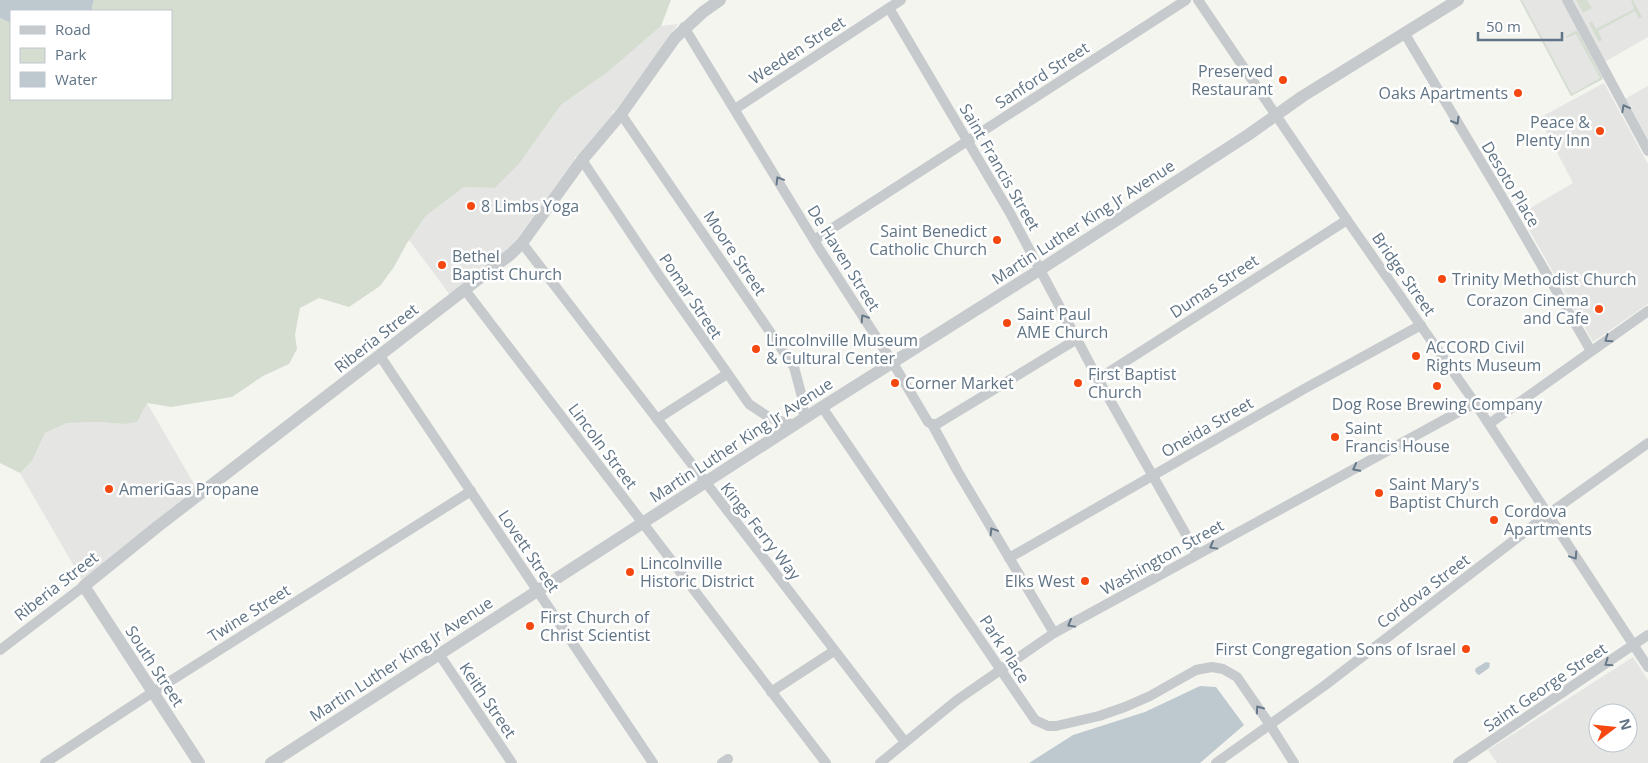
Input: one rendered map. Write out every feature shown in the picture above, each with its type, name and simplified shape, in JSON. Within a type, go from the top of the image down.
[{"type":"street","name":"Riberia Street","points":[[0,650],[511,254],[522,243],[582,160],[621,114],[684,27],[720,0]]},
{"type":"street","name":"Weeden Street","points":[[735,109],[901,0]]},
{"type":"street","name":"Sanford Street","points":[[814,240],[1186,0]]},
{"type":"street","name":"Bridge Street","points":[[1198,0],[1347,220],[1475,403],[1648,667]]},
{"type":"street","name":"Martin Luther King Jr Avenue","points":[[271,763],[822,407],[1041,269],[1276,116],[1303,96],[1458,0]]},
{"type":"street","points":[[1567,0],[1648,151]]},
{"type":"street","name":"Saint Francis Street","points":[[889,8],[968,140],[1041,269],[1098,379],[1197,554]]},
{"type":"street","name":"De Haven Street","points":[[684,27],[814,240],[893,363],[928,422],[932,424],[958,472],[1054,633]]},
{"type":"street","name":"Desoto Place","points":[[1405,34],[1591,351]]},
{"type":"street","name":"Moore Street","points":[[621,114],[794,368],[802,397],[800,422]]},
{"type":"street","name":"Pomar Street","points":[[582,160],[749,404],[759,412],[782,423],[800,422]]},
{"type":"street","name":"Dumas Street","points":[[1098,379],[1347,220]]},
{"type":"street","name":"Kings Ferry Way","points":[[522,243],[904,742]]},
{"type":"street","name":"Lincoln Street","points":[[466,290],[826,763]]},
{"type":"street","points":[[1489,424],[1648,311]]},
{"type":"street","name":"Oneida Street","points":[[1009,558],[1304,389],[1421,325]]},
{"type":"street","points":[[932,424],[937,424],[1077,339]]},
{"type":"street","name":"Lovett Street","points":[[380,356],[653,763]]},
{"type":"street","points":[[657,418],[727,374]]},
{"type":"street","name":"Washington Street","points":[[880,763],[957,700],[1054,633],[1475,403]]},
{"type":"street","name":"Park Place","points":[[822,407],[1035,720],[1048,726],[1072,723],[1125,707],[1150,696],[1196,670],[1206,667],[1228,671],[1236,677],[1270,725]]},
{"type":"street","name":"Cordova Street","points":[[1216,763],[1324,686],[1547,515],[1648,443]]},
{"type":"street","name":"Twine Street","points":[[45,763],[153,692],[471,491]]},
{"type":"street","name":"South Street","points":[[84,586],[199,763]]},
{"type":"street","name":"Saint George Street","points":[[1458,763],[1648,635]]},
{"type":"street","points":[[771,692],[834,651]]},
{"type":"street","name":"Keith Street","points":[[439,654],[511,763]]},
{"type":"street","points":[[1270,725],[1294,763]]},
{"type":"shaded area","points":[[1520,0],[1648,0],[1648,37],[1601,64],[1608,76],[1571,96]]},
{"type":"shaded area","points":[[678,24],[616,110],[612,112],[613,114],[574,158],[575,160],[517,239],[507,250],[450,295],[409,240],[426,216],[464,187],[495,188],[519,164],[561,105],[608,72],[661,26]]},
{"type":"shaded area","points":[[1604,83],[1648,164],[1648,304],[1593,342],[1520,214],[1573,183],[1539,118]]},
{"type":"shaded area","points":[[1648,86],[1648,151],[1621,101]]},
{"type":"shaded area","points":[[147,403],[197,489],[82,580],[20,473],[32,461],[45,433],[67,423],[99,422],[123,424]]},
{"type":"shaded area","points":[[1633,657],[1648,680],[1648,763],[1497,763],[1488,750]]},
{"type":"green space","points":[[94,0],[671,0],[661,26],[608,72],[561,105],[519,164],[495,188],[464,187],[426,216],[380,286],[349,307],[319,298],[300,308],[295,335],[297,349],[289,364],[263,376],[232,397],[171,407],[147,403],[137,422],[123,424],[99,422],[67,423],[45,433],[32,461],[20,473],[0,463],[0,18],[10,23],[10,100],[172,100],[172,10],[92,10]]},
{"type":"green space","points":[[1520,0],[1522,0],[1572,94],[1600,78],[1576,34],[1567,38],[1566,36],[1577,30],[1603,79],[1571,96]]},
{"type":"green space","points":[[1576,0],[1587,0],[1592,8],[1583,13]]},
{"type":"green space","points":[[1631,0],[1633,0],[1642,17],[1639,19],[1635,11],[1598,31],[1602,40],[1599,42],[1589,23],[1592,21],[1596,29],[1634,9]]},
{"type":"water","points":[[0,0],[94,0],[92,10],[10,10],[10,23],[0,18]]},
{"type":"water","points":[[1486,662],[1490,663],[1489,668],[1479,675],[1477,674],[1476,668]]},
{"type":"water","points":[[1200,686],[1216,687],[1244,725],[1200,763],[1029,763],[1073,735],[1145,712]]},
{"type":"place","name":"Preserved Restaurant","points":[[1283,80]]},
{"type":"place","name":"Oaks Apartments","points":[[1518,93]]},
{"type":"place","name":"Peace & Plenty Inn","points":[[1600,131]]},
{"type":"place","name":"8 Limbs Yoga","points":[[471,206]]},
{"type":"place","name":"Saint Benedict Catholic Church","points":[[997,240]]},
{"type":"place","name":"Bethel Baptist Church","points":[[442,265]]},
{"type":"place","name":"Trinity Methodist Church","points":[[1442,279]]},
{"type":"place","name":"Corazon Cinema and Cafe","points":[[1599,309]]},
{"type":"place","name":"Saint Paul AME Church","points":[[1007,323]]},
{"type":"place","name":"Lincolnville Museum & Cultural Center","points":[[756,349]]},
{"type":"place","name":"ACCORD Civil Rights Museum","points":[[1416,356]]},
{"type":"place","name":"Corner Market","points":[[895,383]]},
{"type":"place","name":"First Baptist Church","points":[[1078,383]]},
{"type":"place","name":"Dog Rose Brewing Company","points":[[1437,386]]},
{"type":"place","name":"Saint Francis House","points":[[1335,437]]},
{"type":"place","name":"AmeriGas Propane","points":[[109,489]]},
{"type":"place","name":"Saint Mary's Baptist Church","points":[[1379,493]]},
{"type":"place","name":"Cordova Apartments","points":[[1494,520]]},
{"type":"place","name":"Lincolnville Historic District","points":[[630,572]]},
{"type":"place","name":"Elks West","points":[[1085,581]]},
{"type":"place","name":"First Church of Christ Scientist","points":[[530,626]]},
{"type":"place","name":"First Congregation Sons of Israel","points":[[1466,649]]}]
